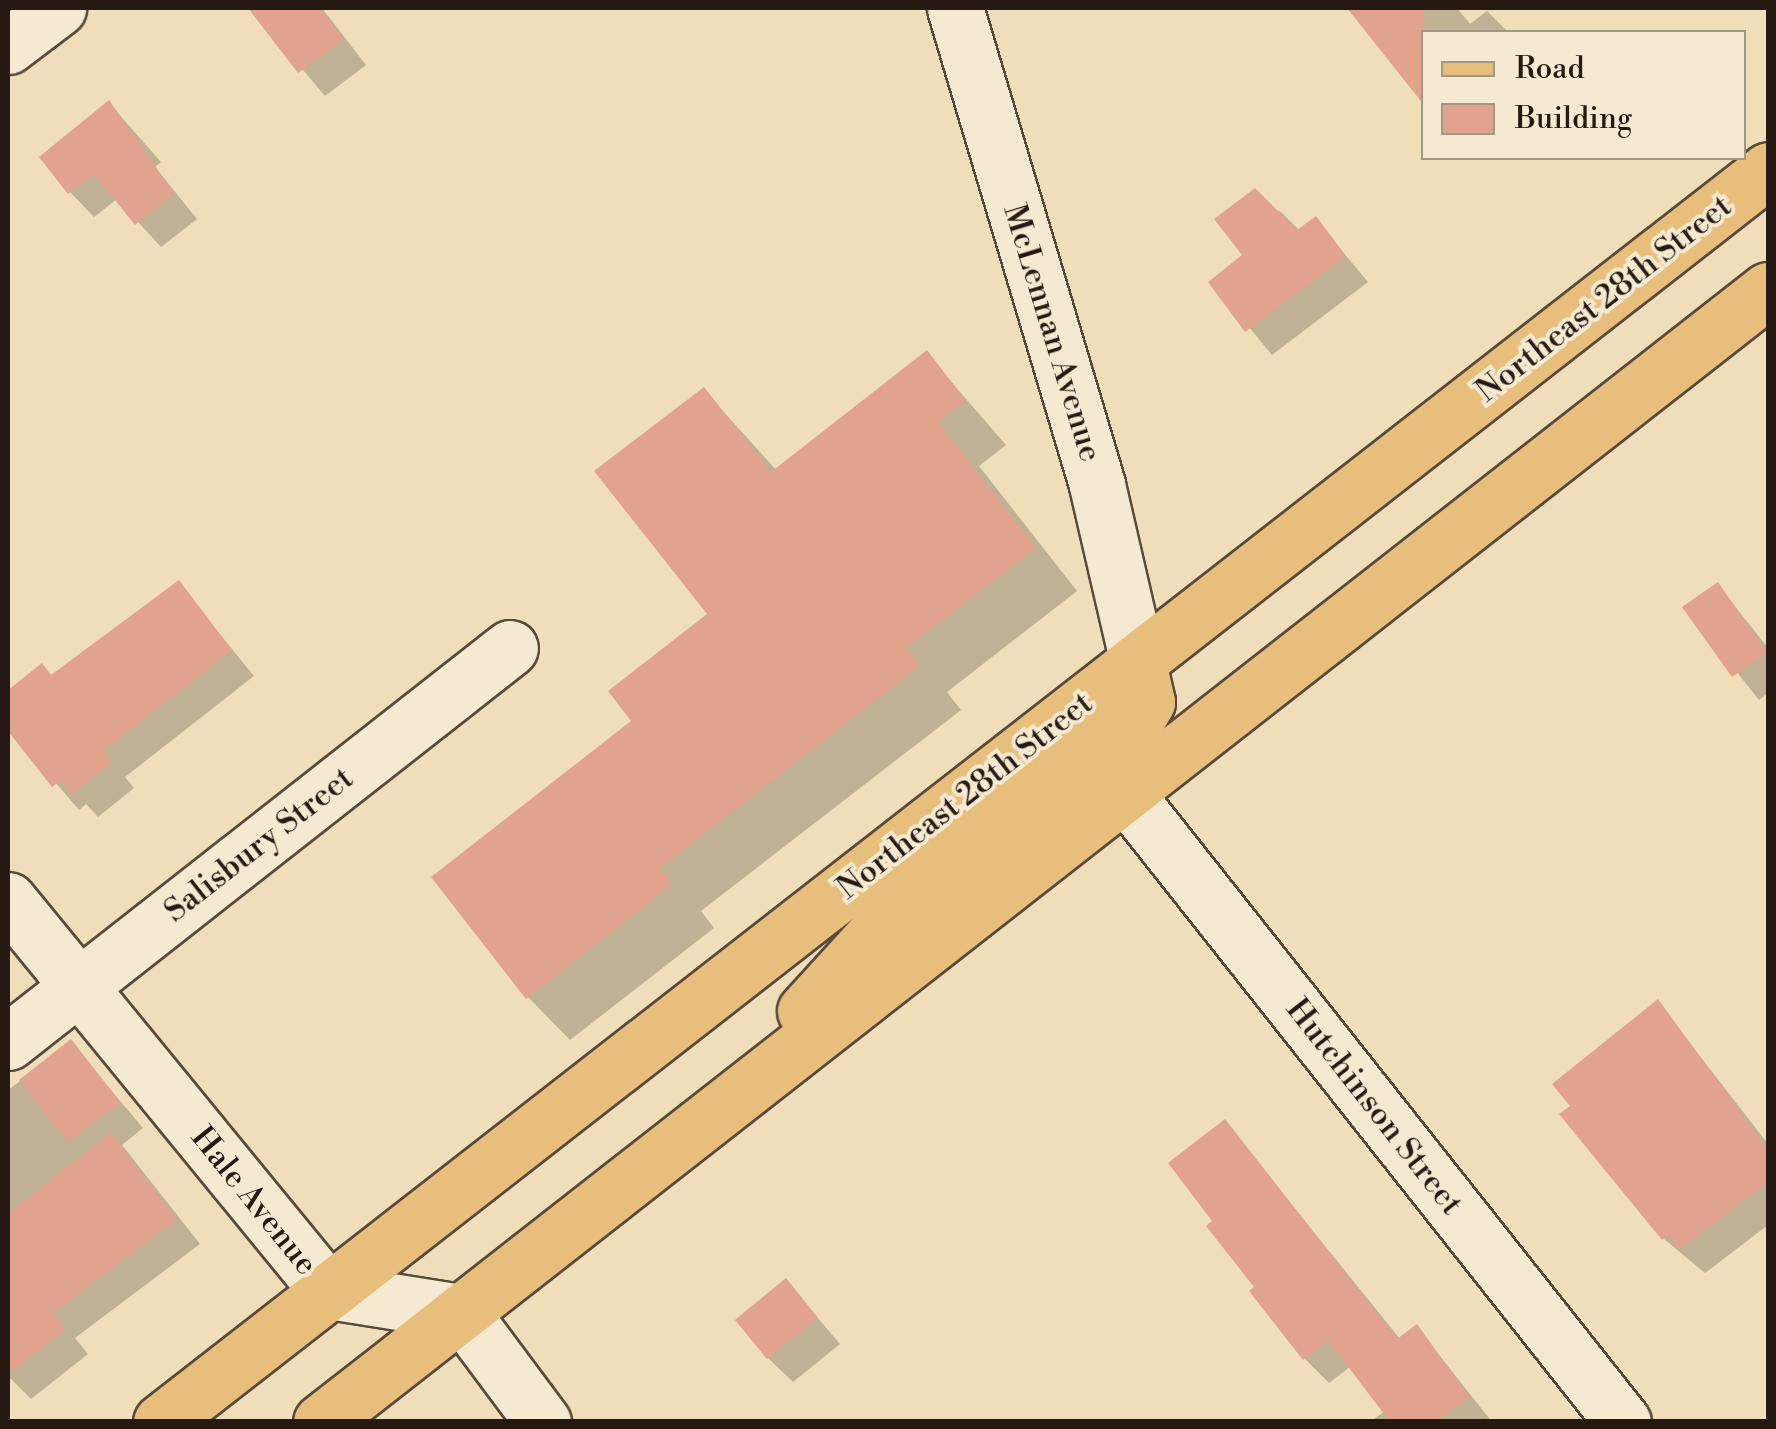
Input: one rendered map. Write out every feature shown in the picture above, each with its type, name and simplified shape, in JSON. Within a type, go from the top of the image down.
[{"type":"main road","name":"Northeast 28th Street","points":[[161,1422],[1768,170]]},
{"type":"main road","points":[[321,1422],[1768,290]]},
{"type":"main road","points":[[702,1124],[886,922],[1129,733],[1147,702],[1138,662]]},
{"type":"street","points":[[8,46],[58,8]]},
{"type":"street","name":"McLennan Avenue","points":[[955,8],[1097,485],[1138,662]]},
{"type":"street","name":"Salisbury Street","points":[[8,1042],[510,648]]},
{"type":"street","name":"Hutchinson Street","points":[[1125,794],[1624,1422]]},
{"type":"street","name":"Hale Avenue","points":[[8,900],[328,1291],[461,1312]]},
{"type":"street","points":[[461,1312],[543,1422]]},
{"type":"building","points":[[248,8],[320,8],[344,39],[298,73]]},
{"type":"building","points":[[1347,8],[1424,8],[1421,101]]},
{"type":"building","points":[[109,100],[174,193],[135,225],[94,174],[68,194],[39,157]]},
{"type":"building","points":[[1255,188],[1297,230],[1316,216],[1346,256],[1245,332],[1208,282],[1242,255],[1214,219]]},
{"type":"building","points":[[927,350],[966,401],[938,422],[1036,548],[906,648],[920,666],[660,868],[673,884],[526,999],[431,877],[631,721],[608,691],[707,614],[594,471],[704,387],[771,472]]},
{"type":"building","points":[[179,580],[232,650],[103,751],[112,763],[72,794],[61,780],[52,787],[8,731],[8,690],[42,663],[51,675]]},
{"type":"building","points":[[1718,582],[1767,653],[1732,677],[1682,607]]},
{"type":"building","points":[[1658,999],[1768,1150],[1768,1182],[1679,1250],[1669,1235],[1662,1240],[1559,1114],[1570,1106],[1552,1084]]},
{"type":"building","points":[[71,1039],[121,1103],[68,1142],[19,1080]]},
{"type":"building","points":[[1225,1119],[1397,1339],[1417,1324],[1469,1397],[1436,1422],[1390,1422],[1328,1340],[1303,1360],[1249,1291],[1254,1287],[1206,1226],[1212,1221],[1168,1163]]},
{"type":"building","points":[[110,1133],[177,1219],[53,1313],[66,1329],[8,1374],[8,1214]]},
{"type":"building","points":[[786,1278],[818,1318],[767,1359],[735,1320]]}]
